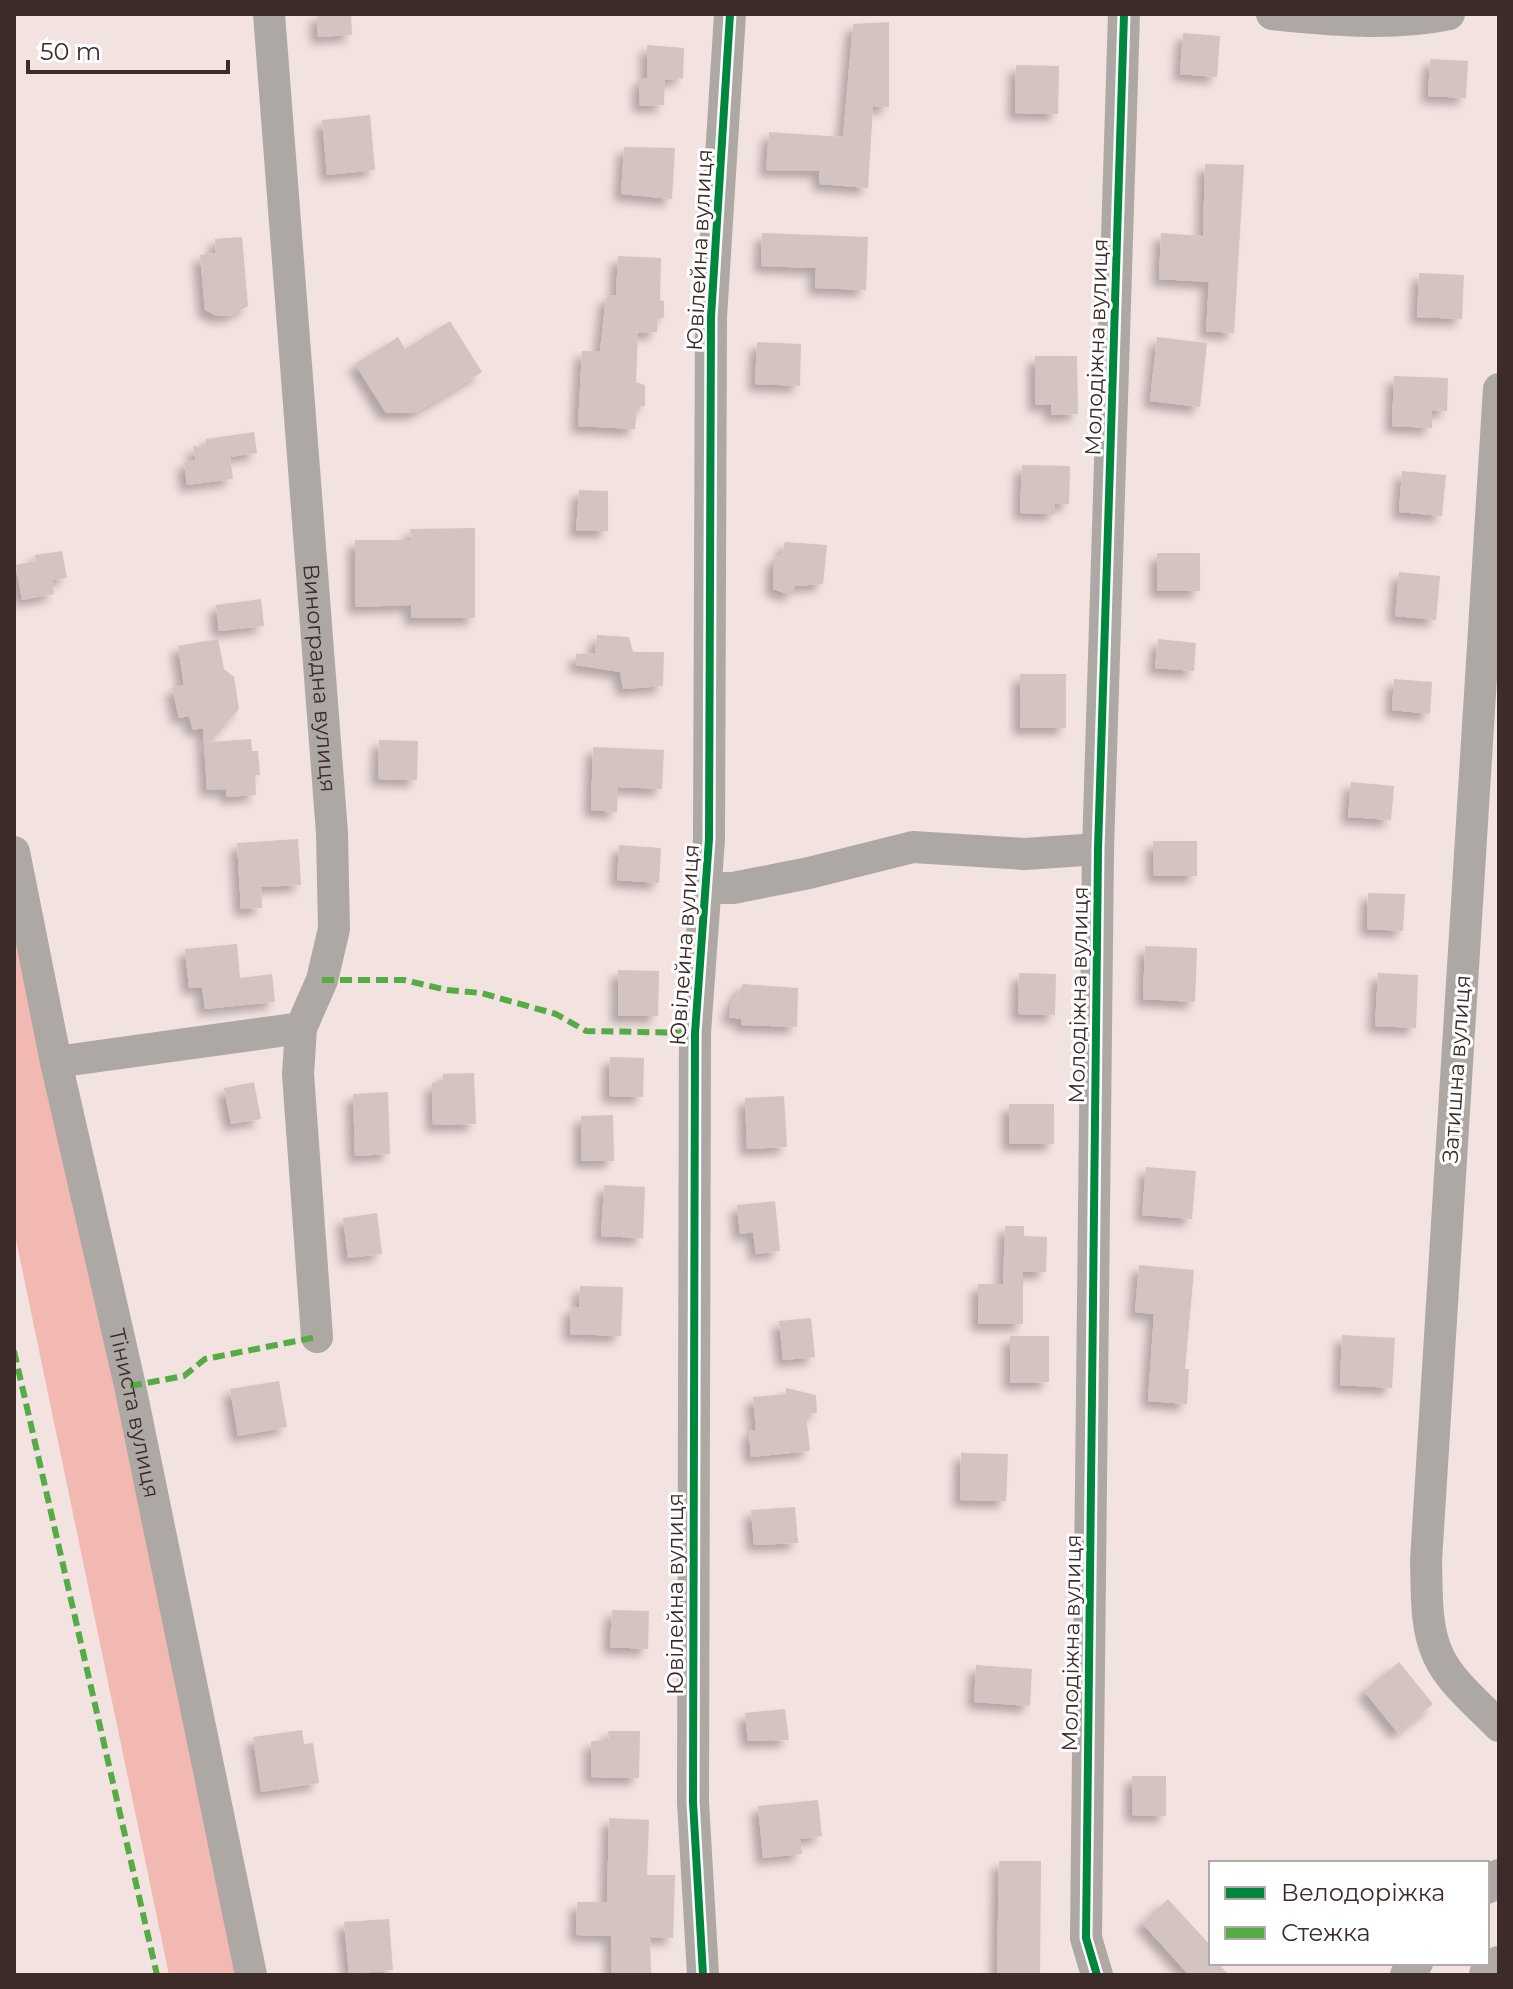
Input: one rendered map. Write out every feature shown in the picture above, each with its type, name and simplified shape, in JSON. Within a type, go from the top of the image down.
[{"type":"main road","points":[[1490,1975],[1499,1967]]},
{"type":"street","name":"Виноградна вулиця","points":[[269,14],[332,833],[334,929],[322,980],[301,1028],[298,1074],[317,1337]]},
{"type":"street","name":"Ювілейна вулиця","points":[[703,1975],[693,1802],[695,1033],[709,839],[711,317],[730,14]]},
{"type":"street","name":"Молодіжна вулиця","points":[[1097,1975],[1086,1938],[1098,849],[1124,14]]},
{"type":"street","points":[[1272,14],[1415,21],[1449,14]]},
{"type":"street","name":"Затишна вулиця","points":[[1499,389],[1426,1561],[1430,1630],[1438,1655],[1451,1676],[1499,1726]]},
{"type":"street","points":[[706,888],[748,885],[913,847],[1025,854],[1098,849]]},
{"type":"street","name":"Тіниста вулиця","points":[[14,852],[56,1062],[130,1386],[251,1975]]},
{"type":"street","points":[[56,1062],[301,1028]]},
{"type":"shaded area","points":[[14,914],[238,1975],[169,1975],[14,1230]]},
{"type":"building","points":[[317,14],[351,14],[352,35],[318,37]]},
{"type":"building","points":[[889,22],[889,107],[873,106],[868,188],[820,184],[819,171],[766,170],[769,132],[843,137],[853,24]]},
{"type":"building","points":[[1183,33],[1220,36],[1217,77],[1180,74]]},
{"type":"building","points":[[647,45],[684,48],[683,78],[665,80],[664,105],[640,106],[639,80],[647,78]]},
{"type":"building","points":[[1430,59],[1468,61],[1466,98],[1428,96]]},
{"type":"building","points":[[1016,65],[1059,66],[1058,114],[1015,113]]},
{"type":"building","points":[[370,115],[375,170],[327,175],[322,120]]},
{"type":"building","points":[[624,147],[675,148],[672,199],[621,194]]},
{"type":"building","points":[[1205,164],[1244,165],[1234,333],[1206,331],[1209,282],[1159,279],[1161,233],[1203,236]]},
{"type":"building","points":[[762,233],[868,237],[866,290],[815,288],[816,268],[761,266]]},
{"type":"building","points":[[242,237],[248,306],[232,315],[217,316],[205,310],[200,255],[216,253],[215,239]]},
{"type":"building","points":[[618,256],[661,258],[660,300],[664,301],[664,317],[657,320],[657,332],[638,333],[636,382],[645,385],[645,406],[637,407],[635,429],[578,426],[582,351],[600,351],[606,297],[616,295]]},
{"type":"building","points":[[1419,273],[1464,275],[1462,319],[1417,317]]},
{"type":"building","points":[[450,321],[482,372],[415,413],[386,413],[355,364],[398,337],[405,349]]},
{"type":"building","points":[[1157,337],[1207,343],[1200,407],[1150,401]]},
{"type":"building","points":[[757,342],[801,344],[800,386],[755,384]]},
{"type":"building","points":[[1035,356],[1077,356],[1078,414],[1051,415],[1051,404],[1035,405]]},
{"type":"building","points":[[1394,376],[1448,378],[1447,411],[1432,410],[1432,428],[1392,426]]},
{"type":"building","points":[[254,432],[257,453],[230,457],[233,479],[187,485],[184,462],[196,460],[193,446],[205,448],[206,439]]},
{"type":"building","points":[[1022,465],[1070,466],[1069,504],[1055,504],[1055,514],[1020,513]]},
{"type":"building","points":[[1402,471],[1446,475],[1442,516],[1399,512]]},
{"type":"building","points":[[579,490],[608,491],[608,531],[576,531]]},
{"type":"building","points":[[475,528],[475,618],[411,618],[411,605],[355,607],[355,540],[411,540],[410,529]]},
{"type":"building","points":[[785,542],[827,545],[823,584],[795,586],[791,595],[773,589],[773,560],[782,554]]},
{"type":"building","points":[[62,551],[67,578],[52,580],[54,594],[22,600],[16,565],[36,561],[35,555]]},
{"type":"building","points":[[1157,553],[1200,553],[1200,591],[1157,591]]},
{"type":"building","points":[[1399,572],[1440,576],[1436,620],[1395,616]]},
{"type":"building","points":[[261,599],[264,626],[219,631],[216,605]]},
{"type":"building","points":[[597,635],[629,637],[633,652],[664,652],[663,686],[623,689],[620,672],[576,665],[576,654],[595,653]]},
{"type":"building","points":[[218,639],[224,669],[234,677],[239,709],[210,742],[251,739],[252,751],[258,751],[260,775],[255,775],[256,795],[227,797],[226,789],[207,790],[203,728],[193,730],[189,716],[179,718],[172,688],[184,685],[178,646]]},
{"type":"building","points":[[1158,639],[1196,643],[1194,671],[1155,668]]},
{"type":"building","points":[[1020,674],[1066,674],[1066,728],[1020,728]]},
{"type":"building","points":[[1394,679],[1432,682],[1430,714],[1392,710]]},
{"type":"building","points":[[379,740],[418,741],[417,780],[378,779]]},
{"type":"building","points":[[593,747],[664,750],[662,789],[618,787],[617,812],[591,810]]},
{"type":"building","points":[[1351,782],[1394,786],[1391,820],[1348,817]]},
{"type":"building","points":[[298,839],[301,885],[261,887],[262,908],[241,909],[237,843]]},
{"type":"building","points":[[1153,841],[1197,841],[1197,876],[1154,876]]},
{"type":"building","points":[[619,845],[661,848],[659,883],[617,880]]},
{"type":"building","points":[[1368,893],[1405,894],[1403,931],[1367,929]]},
{"type":"building","points":[[237,944],[240,978],[272,974],[275,1002],[205,1009],[202,987],[189,988],[185,949]]},
{"type":"building","points":[[1145,946],[1197,948],[1195,1002],[1143,999]]},
{"type":"building","points":[[618,970],[659,971],[658,1016],[618,1016]]},
{"type":"building","points":[[1019,973],[1056,974],[1055,1015],[1018,1014]]},
{"type":"building","points":[[1378,973],[1418,975],[1416,1028],[1375,1026]]},
{"type":"building","points":[[743,984],[798,988],[797,1027],[742,1025],[741,1019],[729,1017],[731,1005]]},
{"type":"building","points":[[610,1057],[644,1058],[643,1097],[609,1096]]},
{"type":"building","points":[[474,1073],[476,1124],[433,1125],[432,1083],[443,1083],[443,1074]]},
{"type":"building","points":[[254,1082],[261,1119],[231,1124],[224,1088]]},
{"type":"building","points":[[388,1092],[390,1154],[355,1156],[353,1094]]},
{"type":"building","points":[[784,1096],[787,1147],[747,1149],[745,1098]]},
{"type":"building","points":[[1009,1104],[1054,1104],[1054,1144],[1009,1144]]},
{"type":"building","points":[[613,1115],[614,1161],[581,1161],[581,1116]]},
{"type":"building","points":[[1146,1167],[1196,1171],[1192,1219],[1142,1215]]},
{"type":"building","points":[[604,1185],[645,1187],[643,1238],[601,1236]]},
{"type":"building","points":[[775,1201],[780,1251],[756,1254],[753,1232],[740,1234],[737,1205]]},
{"type":"building","points":[[377,1213],[382,1254],[348,1258],[343,1218]]},
{"type":"building","points":[[1005,1226],[1024,1226],[1024,1236],[1047,1237],[1046,1272],[1023,1272],[1023,1324],[978,1324],[978,1284],[1003,1284]]},
{"type":"building","points":[[1139,1265],[1194,1270],[1185,1369],[1189,1369],[1187,1404],[1148,1401],[1154,1314],[1135,1312]]},
{"type":"building","points":[[580,1286],[623,1287],[621,1336],[570,1334],[571,1307],[579,1307]]},
{"type":"building","points":[[811,1318],[815,1357],[783,1360],[779,1321]]},
{"type":"building","points":[[1342,1335],[1395,1338],[1392,1388],[1340,1385]]},
{"type":"building","points":[[1010,1336],[1049,1336],[1049,1382],[1010,1383]]},
{"type":"building","points":[[279,1381],[287,1427],[238,1436],[230,1389]]},
{"type":"building","points":[[786,1388],[816,1395],[817,1413],[806,1414],[810,1451],[751,1457],[749,1431],[756,1430],[753,1397],[786,1394]]},
{"type":"building","points":[[961,1453],[1008,1454],[1006,1501],[960,1500]]},
{"type":"building","points":[[795,1507],[798,1543],[754,1545],[751,1510]]},
{"type":"building","points":[[612,1610],[649,1611],[648,1649],[610,1647]]},
{"type":"building","points":[[1399,1662],[1433,1704],[1398,1733],[1364,1691]]},
{"type":"building","points":[[976,1665],[1032,1669],[1030,1706],[974,1702]]},
{"type":"building","points":[[785,1709],[789,1740],[748,1741],[745,1713]]},
{"type":"building","points":[[302,1730],[304,1744],[313,1743],[319,1783],[261,1792],[253,1737]]},
{"type":"building","points":[[608,1731],[640,1731],[639,1778],[591,1777],[591,1741],[609,1741]]},
{"type":"building","points":[[1132,1776],[1166,1776],[1166,1816],[1132,1815]]},
{"type":"building","points":[[818,1800],[822,1836],[800,1839],[802,1854],[763,1858],[758,1806]]},
{"type":"building","points":[[609,1818],[649,1820],[647,1875],[675,1875],[673,1938],[650,1937],[651,1975],[612,1975],[611,1936],[576,1935],[577,1902],[607,1902]]},
{"type":"building","points":[[999,1861],[1041,1861],[1040,1973],[997,1973]]},
{"type":"building","points":[[1168,1899],[1209,1944],[1209,1965],[1220,1965],[1229,1975],[1189,1975],[1142,1923]]},
{"type":"building","points":[[389,1919],[393,1970],[349,1974],[344,1922]]},
{"type":"marked path","points":[[322,980],[404,980],[447,990],[481,993],[556,1014],[586,1031],[695,1033]]},
{"type":"marked path","points":[[130,1386],[184,1376],[205,1359],[317,1337]]},
{"type":"marked path","points":[[14,1351],[157,1975]]},
{"type":"cycle path","points":[[703,1975],[693,1802],[695,1033],[709,839],[711,317],[730,14]]},
{"type":"cycle path","points":[[1097,1975],[1086,1938],[1098,849],[1124,14]]}]
